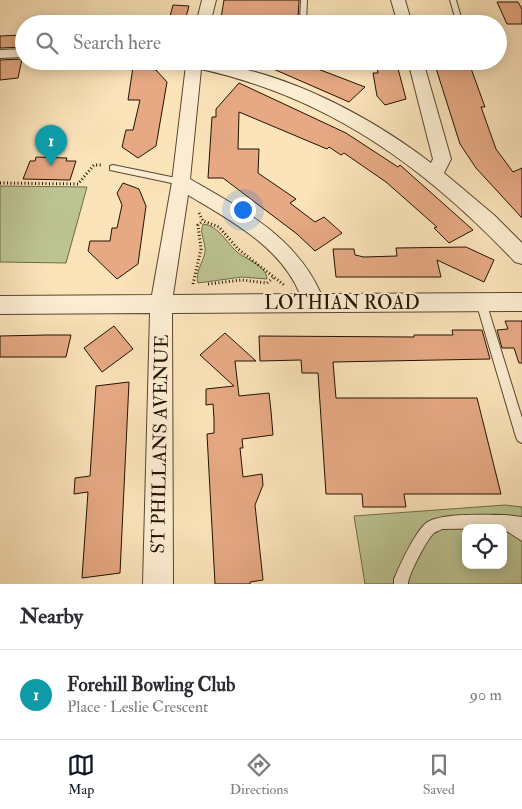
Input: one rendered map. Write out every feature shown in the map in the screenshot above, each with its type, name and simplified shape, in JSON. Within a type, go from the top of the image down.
[{"type":"street","points":[[205,15],[209,0]]},
{"type":"street","points":[[398,0],[402,15]]},
{"type":"street","points":[[0,54],[15,53]]},
{"type":"street","name":"ST PHILLANS AVENUE","points":[[158,584],[161,305],[181,182],[191,70]]},
{"type":"street","points":[[227,70],[253,76],[318,101],[383,136],[435,173],[522,256]]},
{"type":"street","points":[[417,70],[442,159],[435,173]]},
{"type":"street","points":[[181,182],[252,226],[276,246],[309,284],[314,302]]},
{"type":"street","name":"LOTHIAN ROAD","points":[[0,304],[161,305],[314,302],[522,302]]},
{"type":"lane","points":[[303,15],[304,0]]},
{"type":"lane","points":[[453,0],[457,15]]},
{"type":"lane","points":[[113,168],[181,182]]},
{"type":"lane","points":[[481,302],[522,437]]},
{"type":"lane","points":[[504,521],[522,534]]},
{"type":"lane","points":[[401,584],[401,579],[414,552],[430,528],[442,523],[504,521],[522,523]]},
{"type":"path","points":[[0,184],[78,184],[94,165],[108,164],[113,168]]},
{"type":"path","points":[[181,182],[203,221],[219,227],[238,249],[263,266],[273,278],[314,302]]},
{"type":"path","points":[[203,221],[198,225],[201,249],[193,284],[242,280],[267,283],[273,278]]},
{"type":"green space","points":[[0,186],[87,187],[66,263],[0,262]]},
{"type":"green space","points":[[203,224],[209,225],[218,231],[236,251],[259,266],[266,274],[267,279],[242,277],[198,283],[198,271],[205,252]]},
{"type":"green space","points":[[505,505],[522,507],[522,584],[365,584],[354,516]]},
{"type":"building","points":[[224,0],[299,0],[298,15],[222,15]]},
{"type":"building","points":[[497,2],[518,2],[522,9],[522,24],[507,24],[507,15],[503,15]]},
{"type":"building","points":[[173,5],[189,6],[186,15],[170,15]]},
{"type":"building","points":[[15,35],[15,47],[0,48],[0,36]]},
{"type":"building","points":[[15,59],[15,70],[20,70],[18,78],[0,80],[0,60]]},
{"type":"building","points":[[133,70],[156,70],[167,82],[156,146],[138,158],[122,147],[126,130],[133,130],[140,100],[128,100]]},
{"type":"building","points":[[276,70],[321,70],[365,87],[349,102]]},
{"type":"building","points":[[378,70],[398,70],[406,99],[385,105],[377,96],[373,73],[378,73]]},
{"type":"building","points":[[437,70],[472,70],[485,107],[481,107],[496,149],[513,172],[522,168],[522,218],[476,168],[460,144]]},
{"type":"building","points":[[239,83],[346,133],[398,167],[400,165],[473,230],[449,243],[434,228],[437,227],[386,182],[344,153],[341,155],[329,147],[327,149],[239,112],[238,149],[259,149],[258,173],[296,199],[290,203],[315,222],[324,217],[342,233],[315,251],[297,234],[223,178],[208,178],[212,117],[216,117],[216,109]]},
{"type":"building","points":[[36,157],[67,158],[66,161],[76,161],[70,180],[23,179],[30,161],[35,161]]},
{"type":"building","points":[[123,183],[139,189],[146,206],[138,264],[117,279],[88,251],[90,241],[110,241],[112,228],[117,228],[122,205],[117,193]]},
{"type":"building","points":[[466,247],[494,260],[484,282],[437,260],[441,277],[336,277],[333,249],[354,249],[355,255],[364,257],[397,256],[396,248]]},
{"type":"building","points":[[505,321],[522,321],[522,363],[519,363],[514,348],[502,348],[497,330],[508,329]]},
{"type":"building","points":[[114,326],[133,349],[102,372],[84,348]]},
{"type":"building","points":[[452,330],[482,330],[490,359],[333,362],[336,398],[477,398],[501,494],[404,494],[406,507],[363,507],[362,494],[326,494],[318,373],[302,373],[301,360],[260,361],[259,336],[414,337],[414,335],[453,335]]},
{"type":"building","points":[[225,333],[256,361],[235,361],[239,396],[269,393],[271,411],[273,435],[242,439],[243,448],[240,448],[243,477],[262,474],[263,485],[255,505],[263,580],[250,582],[250,584],[215,584],[207,434],[214,433],[214,419],[213,404],[206,405],[206,389],[234,386],[200,355]]},
{"type":"building","points":[[71,335],[66,357],[0,357],[0,336]]},
{"type":"building","points":[[129,382],[120,573],[82,578],[88,492],[74,494],[75,478],[90,476],[96,386]]},
{"type":"place","name":"Forehill Bowling Club","points":[[51,166]]}]
